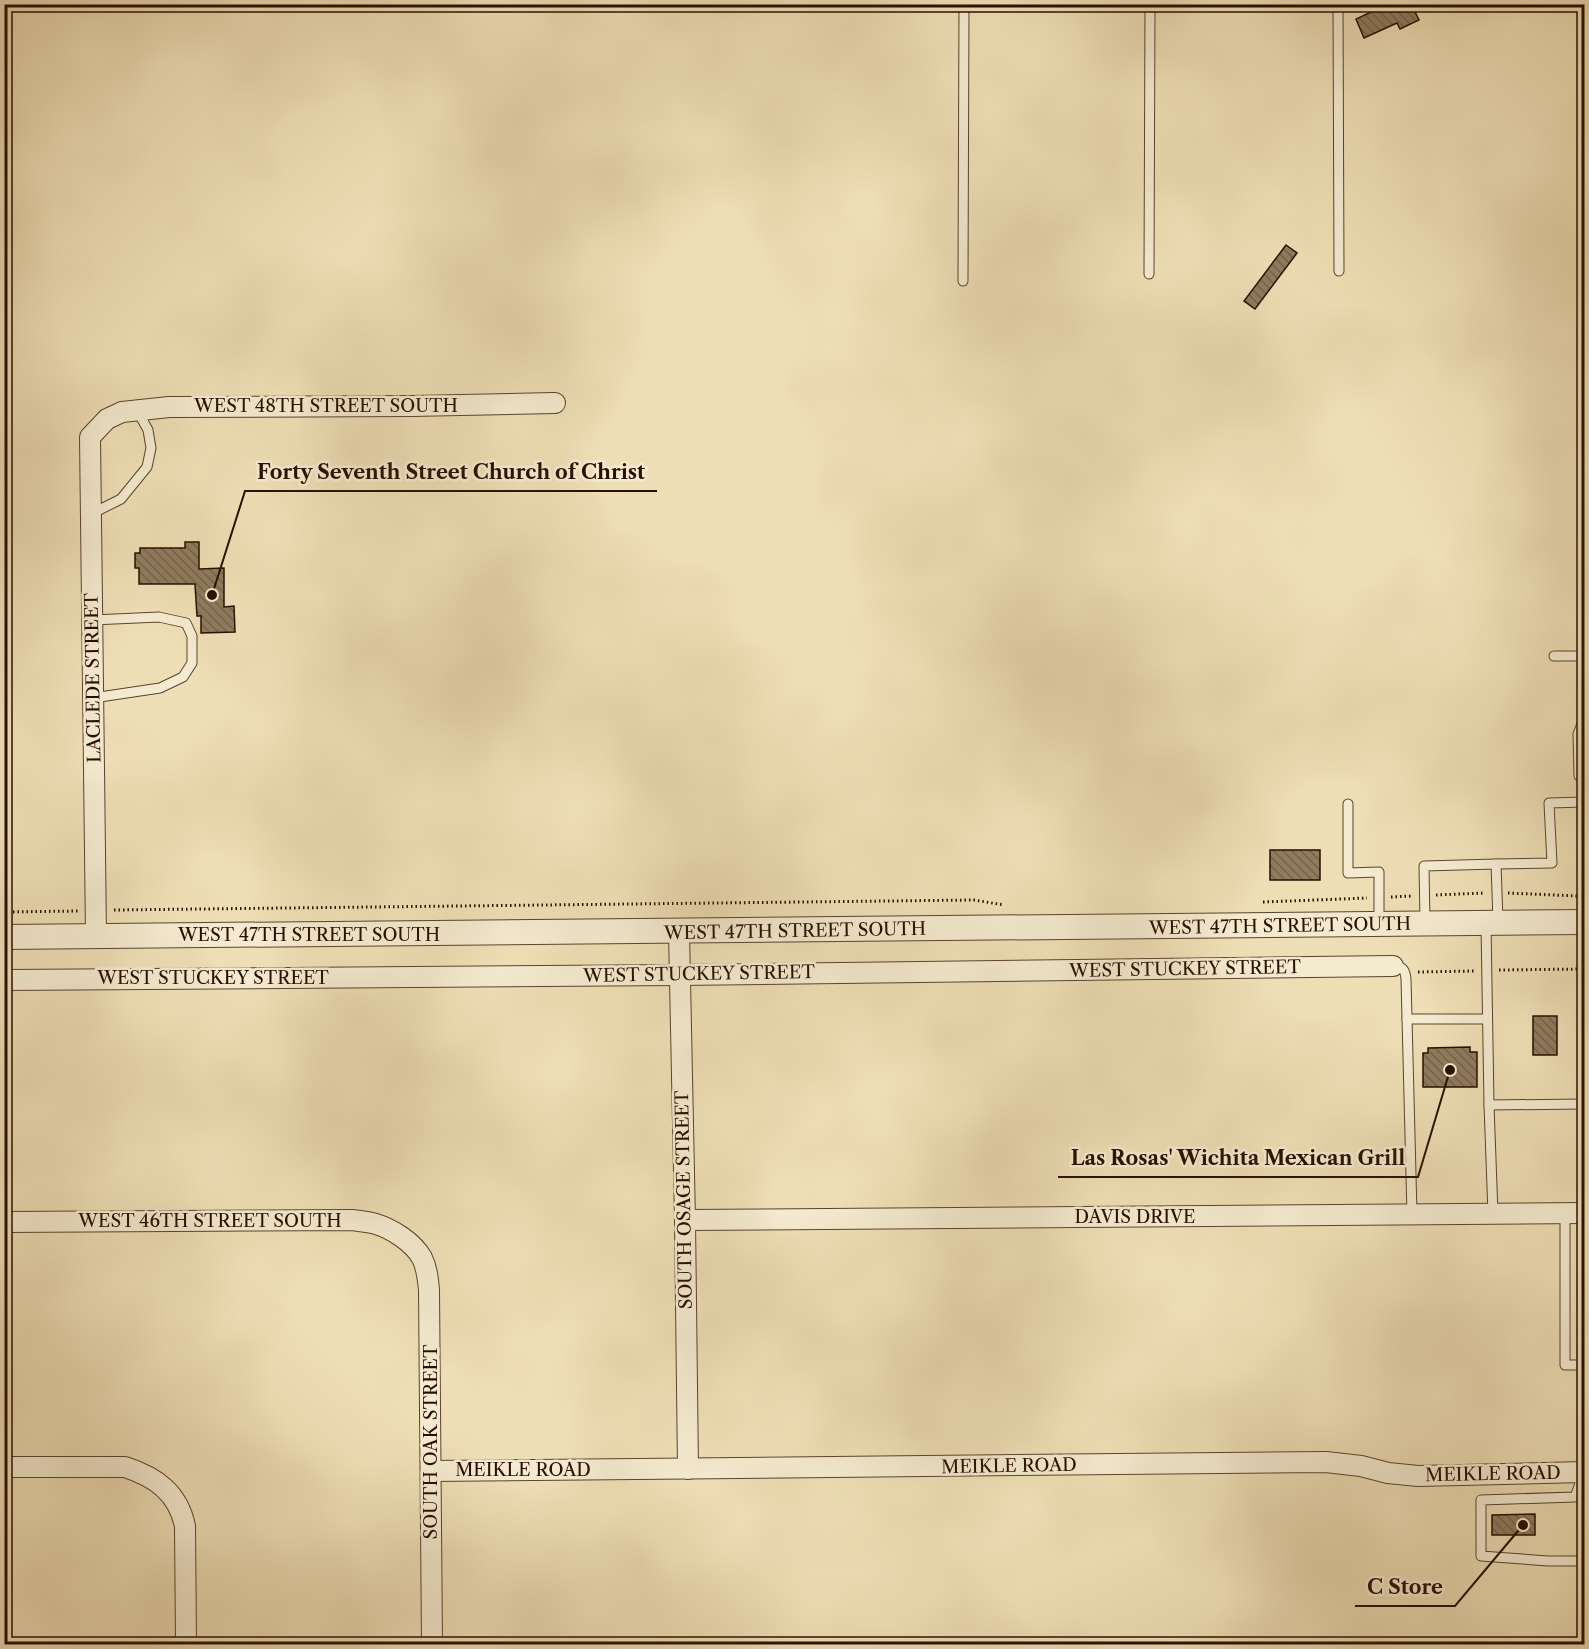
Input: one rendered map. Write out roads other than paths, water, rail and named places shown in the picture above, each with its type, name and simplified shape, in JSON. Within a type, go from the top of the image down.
[{"type":"street","name":"WEST 48TH STREET SOUTH","points":[[101,425],[107,419],[122,412],[169,407],[555,403]]},
{"type":"street","name":"LACLEDE STREET","points":[[96,936],[90,437],[101,425]]},
{"type":"street","name":"WEST 47TH STREET SOUTH","points":[[4,937],[1584,922]]},
{"type":"street","name":"SOUTH OSAGE STREET","points":[[679,932],[688,1469]]},
{"type":"street","name":"WEST STUCKEY STREET","points":[[4,980],[679,975],[1393,966]]},
{"type":"street","name":"DAVIS DRIVE","points":[[685,1220],[1584,1213]]},
{"type":"street","name":"WEST 46TH STREET SOUTH","points":[[4,1222],[352,1220],[375,1224],[393,1231],[410,1244]]},
{"type":"street","name":"SOUTH OAK STREET","points":[[410,1244],[422,1257],[429,1290],[432,1644]]},
{"type":"street","name":"MEIKLE ROAD","points":[[431,1471],[1326,1462],[1418,1476],[1584,1472]]},
{"type":"street","points":[[4,1467],[125,1467],[141,1472],[167,1491],[177,1503],[183,1517],[186,1644]]},
{"type":"lane","points":[[963,281],[964,4]]},
{"type":"lane","points":[[1149,274],[1150,4]]},
{"type":"lane","points":[[1338,4],[1339,271]]},
{"type":"lane","points":[[1569,4],[1584,8]]},
{"type":"lane","points":[[91,514],[121,499],[147,468],[151,448],[148,430],[137,410]]},
{"type":"lane","points":[[92,620],[159,617],[186,623],[192,636],[192,663],[183,677],[160,688],[93,698]]},
{"type":"lane","points":[[1554,656],[1584,656]]},
{"type":"lane","points":[[1579,776],[1578,734],[1584,719]]},
{"type":"lane","points":[[1425,924],[1424,866],[1552,863],[1549,803],[1584,802]]},
{"type":"lane","points":[[1348,804],[1348,873],[1378,872],[1379,925]]},
{"type":"lane","points":[[1493,1214],[1487,1018],[1492,924],[1497,893],[1496,864]]},
{"type":"lane","points":[[1393,966],[1401,967],[1405,972],[1412,1214]]},
{"type":"lane","points":[[1407,1019],[1487,1018]]},
{"type":"lane","points":[[1489,1105],[1584,1104]]},
{"type":"lane","points":[[1564,1214],[1564,1365],[1584,1365]]},
{"type":"lane","points":[[1584,1472],[1575,1497],[1480,1500],[1481,1556],[1584,1561]]},
{"type":"place","name":"Forty Seventh Street Church of Christ","points":[[212,595]]},
{"type":"place","name":"Las Rosas' Wichita Mexican Grill","points":[[1450,1070]]},
{"type":"place","name":"C Store","points":[[1523,1525]]}]
